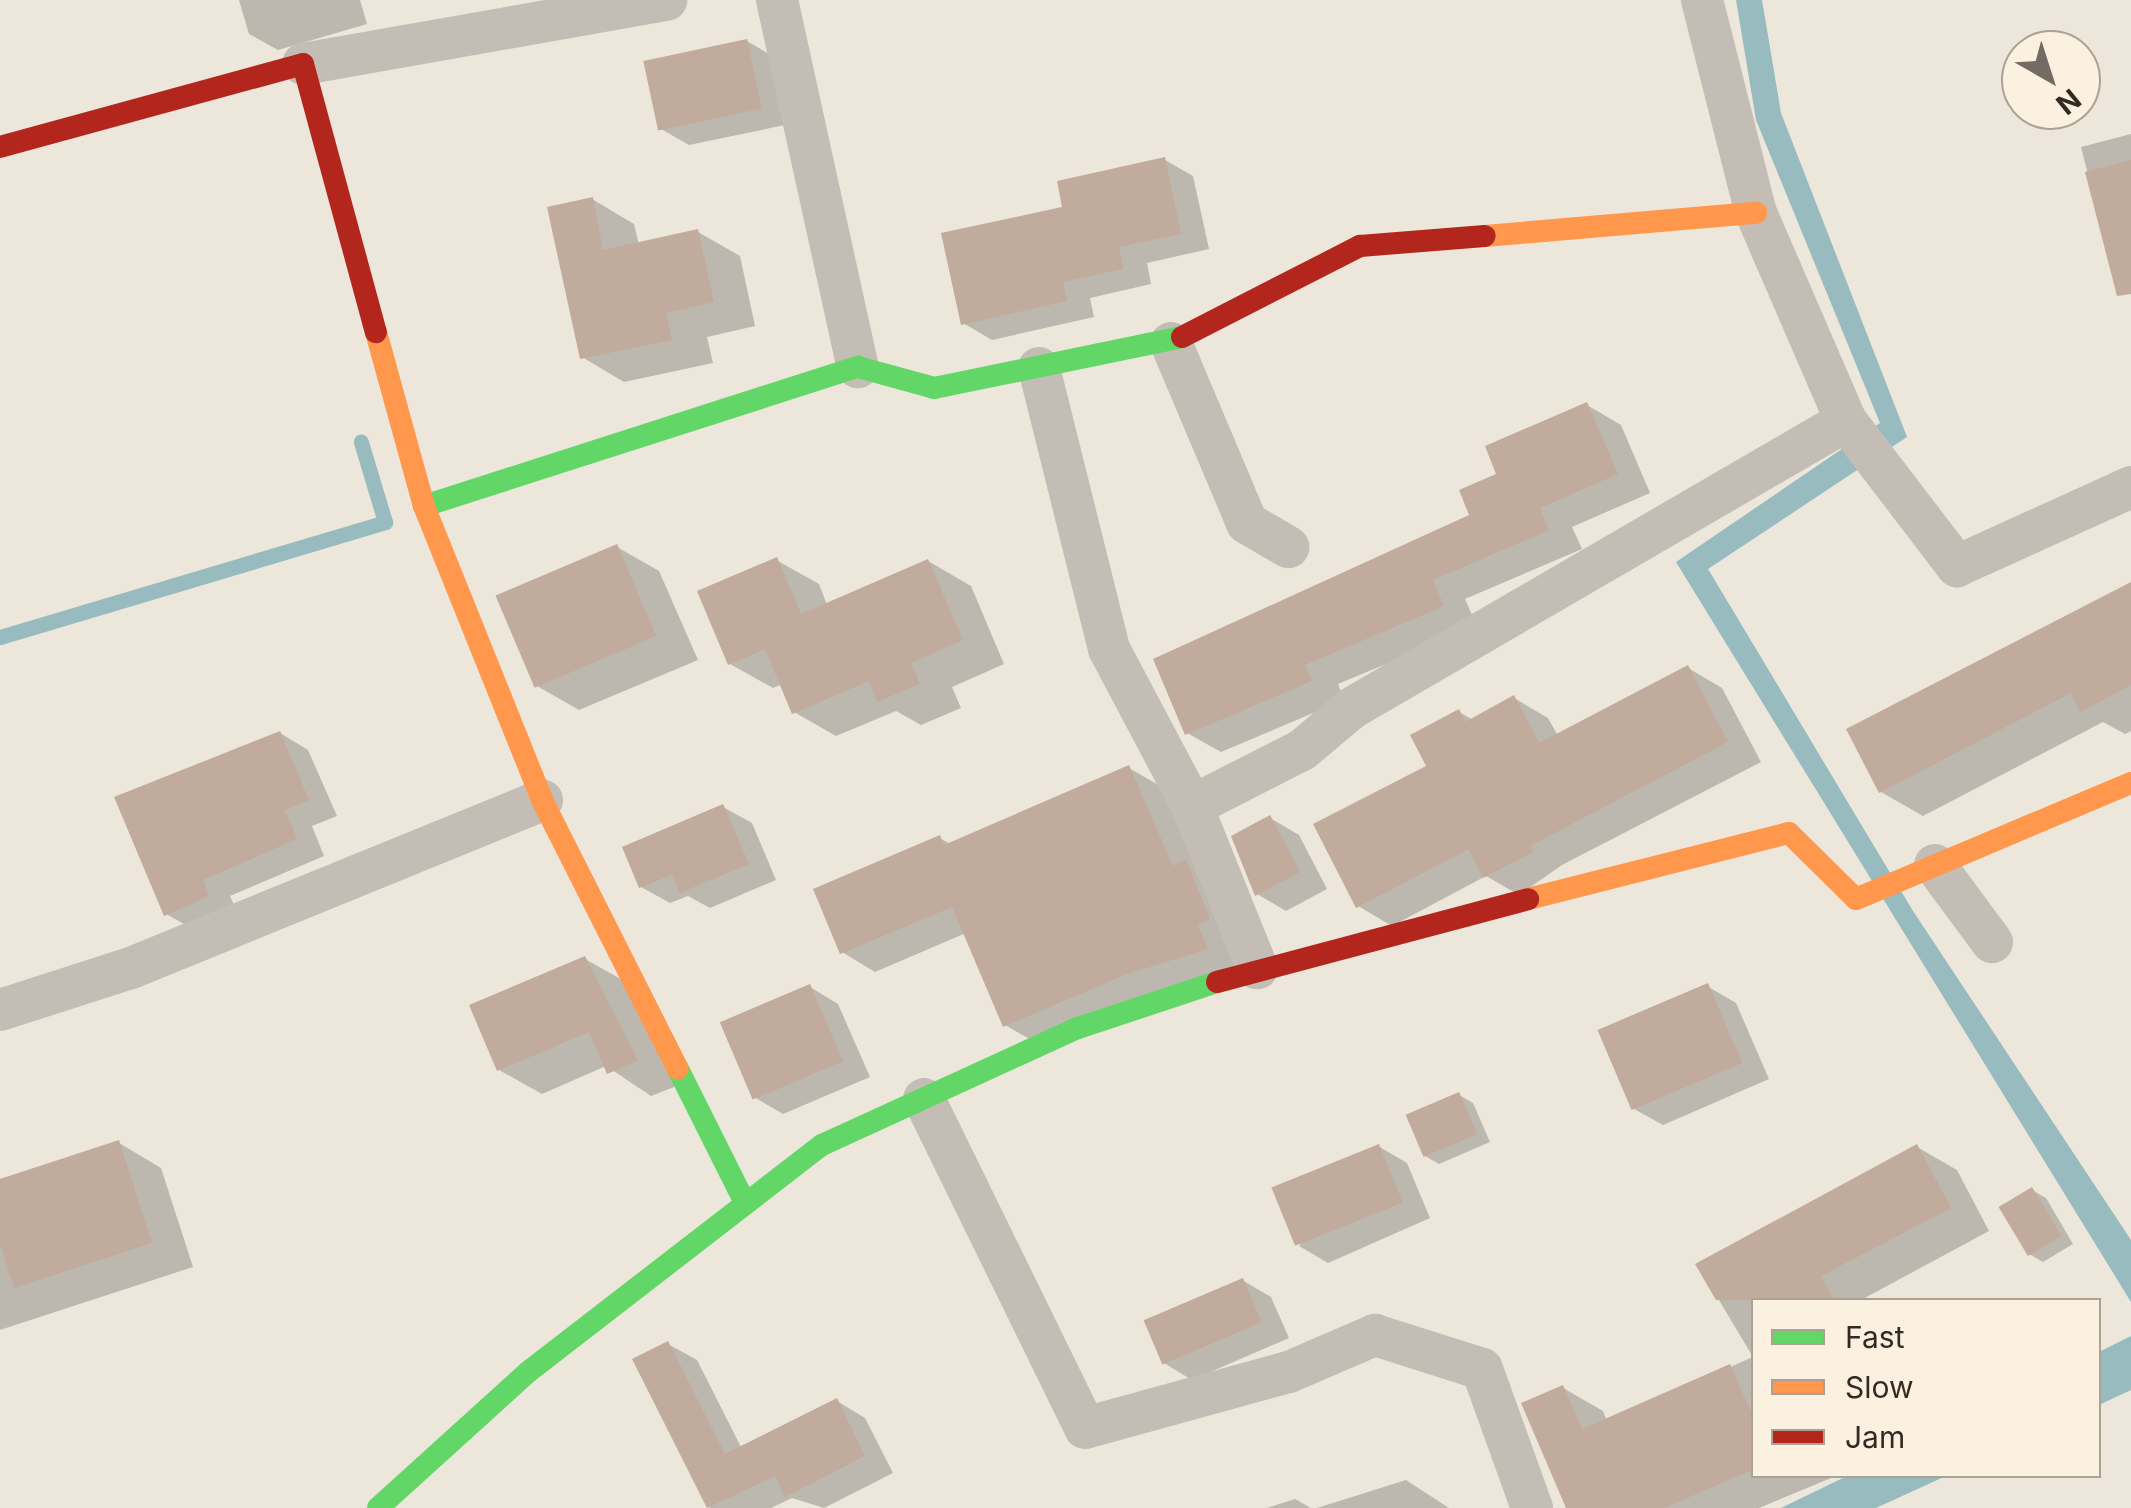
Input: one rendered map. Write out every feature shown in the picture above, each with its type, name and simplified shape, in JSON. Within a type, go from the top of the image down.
[{"type":"street","points":[[0,148],[303,64],[666,0]]},
{"type":"street","points":[[777,0],[858,367]]},
{"type":"street","points":[[1702,0],[1756,213],[1846,422],[1957,566],[2131,487]]},
{"type":"street","points":[[303,64],[424,506],[542,800],[744,1201]]},
{"type":"street","points":[[424,506],[858,367],[934,388],[1171,342],[1360,246],[1756,213]]},
{"type":"street","points":[[1171,342],[1246,523],[1288,547]]},
{"type":"street","points":[[1039,368],[1108,649],[1192,806],[1256,968]]},
{"type":"street","points":[[1192,806],[1302,750],[1352,708],[1846,422]]},
{"type":"street","points":[[378,1508],[528,1372],[822,1144],[1078,1028],[1256,968],[1789,833],[1856,899],[2131,783]]},
{"type":"street","points":[[0,1010],[131,968],[542,800]]},
{"type":"street","points":[[1925,870],[1992,942]]},
{"type":"street","points":[[924,1099],[1085,1428],[1288,1372],[1375,1335],[1482,1369],[1532,1508]]},
{"type":"water","points":[[1736,0],[1762,0],[1781,113],[1907,437],[1708,569],[1913,911],[2131,1240],[2131,1302],[1676,562],[1880,423],[1756,120]]},
{"type":"water","points":[[2131,1336],[2131,1390],[2101,1404],[2101,1351]]},
{"type":"water","points":[[1843,1478],[1942,1478],[1876,1508],[1781,1508]]},
{"type":"building","points":[[747,39],[762,108],[658,130],[643,61]]},
{"type":"building","points":[[1165,157],[1181,234],[1119,247],[1123,269],[1063,282],[1067,301],[961,325],[941,233],[1062,207],[1057,181]]},
{"type":"building","points":[[2131,160],[2131,294],[2117,296],[2085,172]]},
{"type":"building","points":[[593,197],[603,250],[698,229],[714,302],[666,313],[672,340],[580,359],[547,207]]},
{"type":"building","points":[[1587,402],[1618,474],[1540,508],[1549,530],[1433,580],[1444,606],[1305,665],[1312,681],[1185,735],[1153,659],[1469,515],[1459,490],[1496,474],[1485,446]]},
{"type":"building","points":[[617,544],[656,636],[535,688],[495,596]]},
{"type":"building","points":[[777,557],[801,614],[928,559],[963,640],[911,663],[920,684],[877,702],[869,681],[792,714],[765,649],[728,665],[697,591]]},
{"type":"building","points":[[2131,582],[2131,685],[2080,712],[2071,693],[1879,793],[1846,729]]},
{"type":"building","points":[[1688,665],[1728,742],[1530,846],[1533,852],[1483,878],[1469,849],[1356,908],[1313,824],[1426,766],[1410,735],[1459,709],[1465,722],[1514,695],[1539,743]]},
{"type":"building","points":[[280,731],[309,800],[285,810],[297,839],[203,880],[209,896],[164,916],[114,797]]},
{"type":"building","points":[[1129,765],[1173,866],[1186,859],[1210,919],[1198,925],[1208,949],[1127,974],[1003,1027],[952,907],[840,954],[813,889],[940,835],[944,845]]},
{"type":"building","points":[[723,804],[749,864],[680,893],[672,875],[639,888],[622,847]]},
{"type":"building","points":[[1270,815],[1300,872],[1255,896],[1231,836]]},
{"type":"building","points":[[585,956],[638,1061],[607,1074],[589,1032],[497,1071],[469,1005]]},
{"type":"building","points":[[1708,983],[1742,1063],[1632,1110],[1598,1030]]},
{"type":"building","points":[[810,984],[843,1061],[753,1100],[720,1022]]},
{"type":"building","points":[[1459,1092],[1477,1134],[1424,1157],[1406,1115]]},
{"type":"building","points":[[119,1140],[152,1243],[14,1288],[0,1244],[0,1179]]},
{"type":"building","points":[[1379,1144],[1403,1202],[1295,1246],[1271,1187]]},
{"type":"building","points":[[1917,1144],[1951,1208],[1821,1276],[1833,1298],[1716,1300],[1695,1264]]},
{"type":"building","points":[[2032,1187],[2061,1236],[2028,1256],[1999,1207]]},
{"type":"building","points":[[1243,1278],[1262,1322],[1162,1364],[1144,1320]]},
{"type":"building","points":[[668,1341],[725,1454],[837,1398],[865,1456],[785,1497],[775,1476],[707,1508],[632,1359]]},
{"type":"building","points":[[1730,1364],[1751,1412],[1751,1470],[1664,1508],[1566,1508],[1521,1403],[1563,1385],[1582,1429]]},
{"type":"waterway","points":[[0,637],[385,522],[361,442]]},
{"type":"traffic: fast","points":[[424,506],[858,367],[934,388],[1182,337]]},
{"type":"traffic: fast","points":[[378,1508],[528,1372],[822,1145],[1078,1028],[1217,982]]},
{"type":"traffic: fast","points":[[678,1069],[744,1201]]},
{"type":"traffic: slow","points":[[1485,236],[1756,213]]},
{"type":"traffic: slow","points":[[376,332],[424,506],[542,800],[678,1069]]},
{"type":"traffic: slow","points":[[1528,899],[1789,833],[1856,899],[2131,783]]},
{"type":"traffic: jam","points":[[0,147],[303,64],[376,332]]},
{"type":"traffic: jam","points":[[1182,337],[1360,246],[1485,236]]},
{"type":"traffic: jam","points":[[1217,982],[1528,899]]}]
